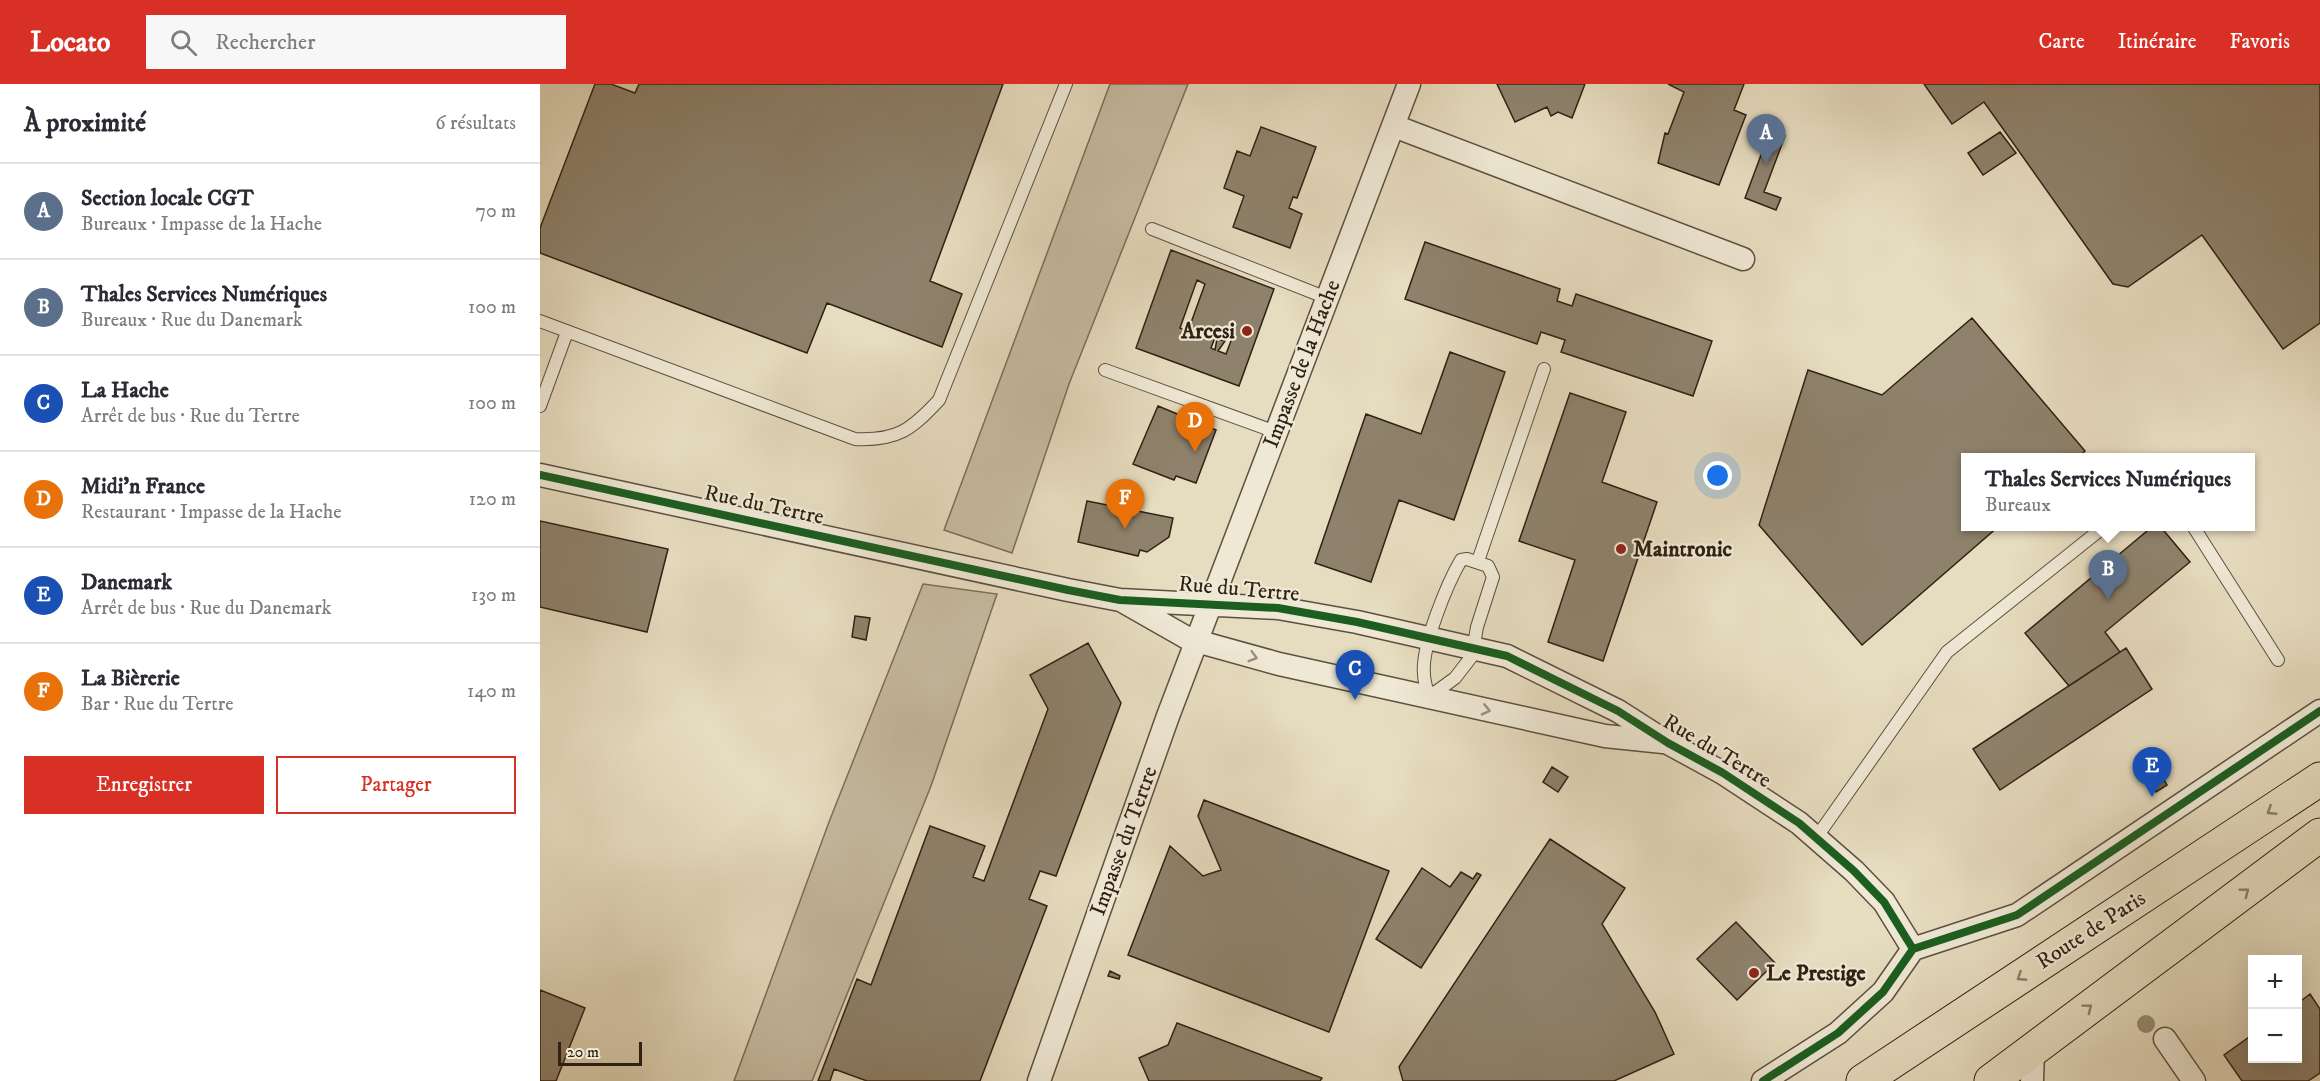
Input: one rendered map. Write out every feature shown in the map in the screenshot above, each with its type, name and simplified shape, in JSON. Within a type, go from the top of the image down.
[{"type":"main road","name":"Route de Paris","points":[[1863,1081],[2320,779]]},
{"type":"main road","points":[[1991,1081],[2032,1065],[2320,835]]},
{"type":"street","name":"Impasse de la Hache","points":[[1211,602],[1409,84]]},
{"type":"street","points":[[1394,126],[1743,259]]},
{"type":"street","name":"Rue du Tertre","points":[[540,476],[1120,600],[1211,602],[1278,608],[1474,648],[1517,661],[1618,711],[1668,743],[1723,773],[1798,823],[1854,871],[1884,902],[1913,949]]},
{"type":"street","points":[[1120,600],[1197,641],[1279,664],[1605,736],[1668,743]]},
{"type":"street","name":"Impasse du Tertre","points":[[1039,1081],[1211,602]]},
{"type":"street","points":[[1763,1081],[1838,1033],[1883,992],[1913,949],[2017,915],[2320,711]]},
{"type":"street","points":[[2165,1039],[2194,1081]]},
{"type":"lane","points":[[540,321],[855,439],[882,440],[914,428],[939,400],[1066,84]]},
{"type":"lane","points":[[1152,229],[1327,298]]},
{"type":"lane","points":[[540,406],[567,332]]},
{"type":"lane","points":[[1478,561],[1544,369]]},
{"type":"lane","points":[[1105,370],[1276,432]]},
{"type":"lane","points":[[1816,838],[1947,652],[2099,531]]},
{"type":"lane","points":[[2196,531],[2278,660]]},
{"type":"lane","points":[[1461,560],[1478,561],[1488,566],[1493,577],[1477,627],[1472,656],[1455,678],[1429,697],[1423,672],[1430,639],[1461,560]]},
{"type":"shaded area","points":[[1110,84],[1188,84],[1069,384],[1012,553],[944,530]]},
{"type":"shaded area","points":[[923,584],[997,594],[931,786],[812,1081],[734,1081],[829,822]]},
{"type":"building","points":[[595,84],[611,84],[635,93],[639,84],[1003,84],[930,281],[962,294],[942,347],[827,303],[807,353],[540,253],[540,228]]},
{"type":"building","points":[[1497,84],[1585,84],[1572,118],[1558,112],[1551,116],[1547,107],[1515,122]]},
{"type":"building","points":[[1668,84],[1744,84],[1734,110],[1746,115],[1719,185],[1658,163],[1665,133],[1668,134],[1684,92]]},
{"type":"building","points":[[1924,84],[2320,84],[2320,323],[2283,349],[2202,235],[2128,287],[2113,284],[1984,102],[1952,124]]},
{"type":"building","points":[[1261,127],[1316,147],[1297,198],[1293,197],[1289,208],[1302,214],[1290,248],[1233,227],[1244,196],[1224,188],[1237,151],[1250,156]]},
{"type":"building","points":[[1770,131],[1785,136],[1764,192],[1781,198],[1776,210],[1745,198]]},
{"type":"building","points":[[2000,132],[2016,153],[1983,175],[1968,153]]},
{"type":"building","points":[[1425,242],[1560,289],[1557,301],[1572,306],[1576,294],[1712,341],[1693,396],[1561,352],[1565,340],[1541,332],[1537,344],[1405,299]]},
{"type":"building","points":[[1171,250],[1274,289],[1239,386],[1136,348]],"holes":[[[1197,280],[1205,284],[1188,331],[1180,328]],[[1219,327],[1234,333],[1226,354],[1218,351],[1225,341],[1217,339],[1215,350],[1211,348]]]},
{"type":"building","points":[[1972,318],[2085,451],[2083,453],[1961,453],[1961,531],[1993,531],[1862,645],[1759,525],[1808,370],[1882,395]]},
{"type":"building","points":[[1450,352],[1505,372],[1454,520],[1399,500],[1371,582],[1315,563],[1366,414],[1421,434]]},
{"type":"building","points":[[1570,393],[1626,412],[1602,482],[1657,502],[1603,661],[1548,642],[1575,560],[1519,541]]},
{"type":"building","points":[[1158,406],[1216,430],[1196,483],[1176,476],[1174,480],[1133,464]]},
{"type":"building","points":[[1087,501],[1173,518],[1169,537],[1147,552],[1140,550],[1138,556],[1078,542]]},
{"type":"building","points":[[540,521],[668,549],[647,632],[540,607]]},
{"type":"building","points":[[2147,531],[2164,531],[2190,562],[2105,632],[2120,652],[2069,686],[2025,633]]},
{"type":"building","points":[[855,616],[870,618],[866,640],[852,637]]},
{"type":"building","points":[[1088,643],[1121,703],[1056,876],[1040,871],[1029,899],[1047,906],[980,1081],[867,1081],[834,1069],[830,1081],[818,1081],[857,979],[871,985],[930,826],[985,846],[973,877],[984,881],[1048,709],[1030,675]]},
{"type":"building","points":[[2126,648],[2152,689],[2000,790],[1973,749]]},
{"type":"building","points":[[1552,767],[1568,777],[1558,792],[1543,782]]},
{"type":"building","points":[[2164,780],[2167,785],[2156,792],[2153,787]]},
{"type":"building","points":[[1204,800],[1389,871],[1329,1032],[1128,955],[1170,846],[1203,876],[1221,870],[1198,816]]},
{"type":"building","points":[[1550,839],[1625,888],[1602,924],[1655,1012],[1674,1054],[1614,1081],[1403,1081],[1399,1067]]},
{"type":"building","points":[[1422,868],[1450,887],[1461,872],[1473,879],[1477,873],[1481,875],[1421,968],[1376,939]]},
{"type":"building","points":[[1736,922],[1775,963],[1737,1000],[1697,959]]},
{"type":"building","points":[[1110,971],[1120,976],[1119,979],[1108,976]]},
{"type":"building","points":[[540,990],[585,1008],[556,1081],[540,1081]]},
{"type":"building","points":[[2310,994],[2320,1009],[2320,1073],[2308,1081],[2242,1081],[2224,1055],[2248,1038],[2248,1063],[2302,1063],[2302,1000]]},
{"type":"building","points":[[1177,1023],[1322,1078],[1320,1081],[1149,1081],[1139,1058],[1168,1045]]},
{"type":"cycle path","points":[[540,475],[1120,600],[1278,608],[1357,622],[1507,656],[1618,711],[1668,743],[1723,773],[1799,823],[1854,871],[1884,902],[1913,949]]},
{"type":"cycle path","points":[[1763,1081],[1838,1033],[1883,992],[1913,949],[2017,915],[2320,711]]},
{"type":"place","name":"Section locale CGT","points":[[1766,164]]},
{"type":"place","name":"Arcesi","points":[[1247,331]]},
{"type":"place","name":"Midi'n France","points":[[1195,452]]},
{"type":"place","name":"La Bièrerie","points":[[1125,529]]},
{"type":"place","name":"Maintronic","points":[[1621,549]]},
{"type":"place","name":"Thales Services Numériques","points":[[2108,600]]},
{"type":"place","name":"La Hache","points":[[1355,700]]},
{"type":"place","name":"Danemark","points":[[2152,797]]},
{"type":"place","name":"Le Prestige","points":[[1754,973]]}]
